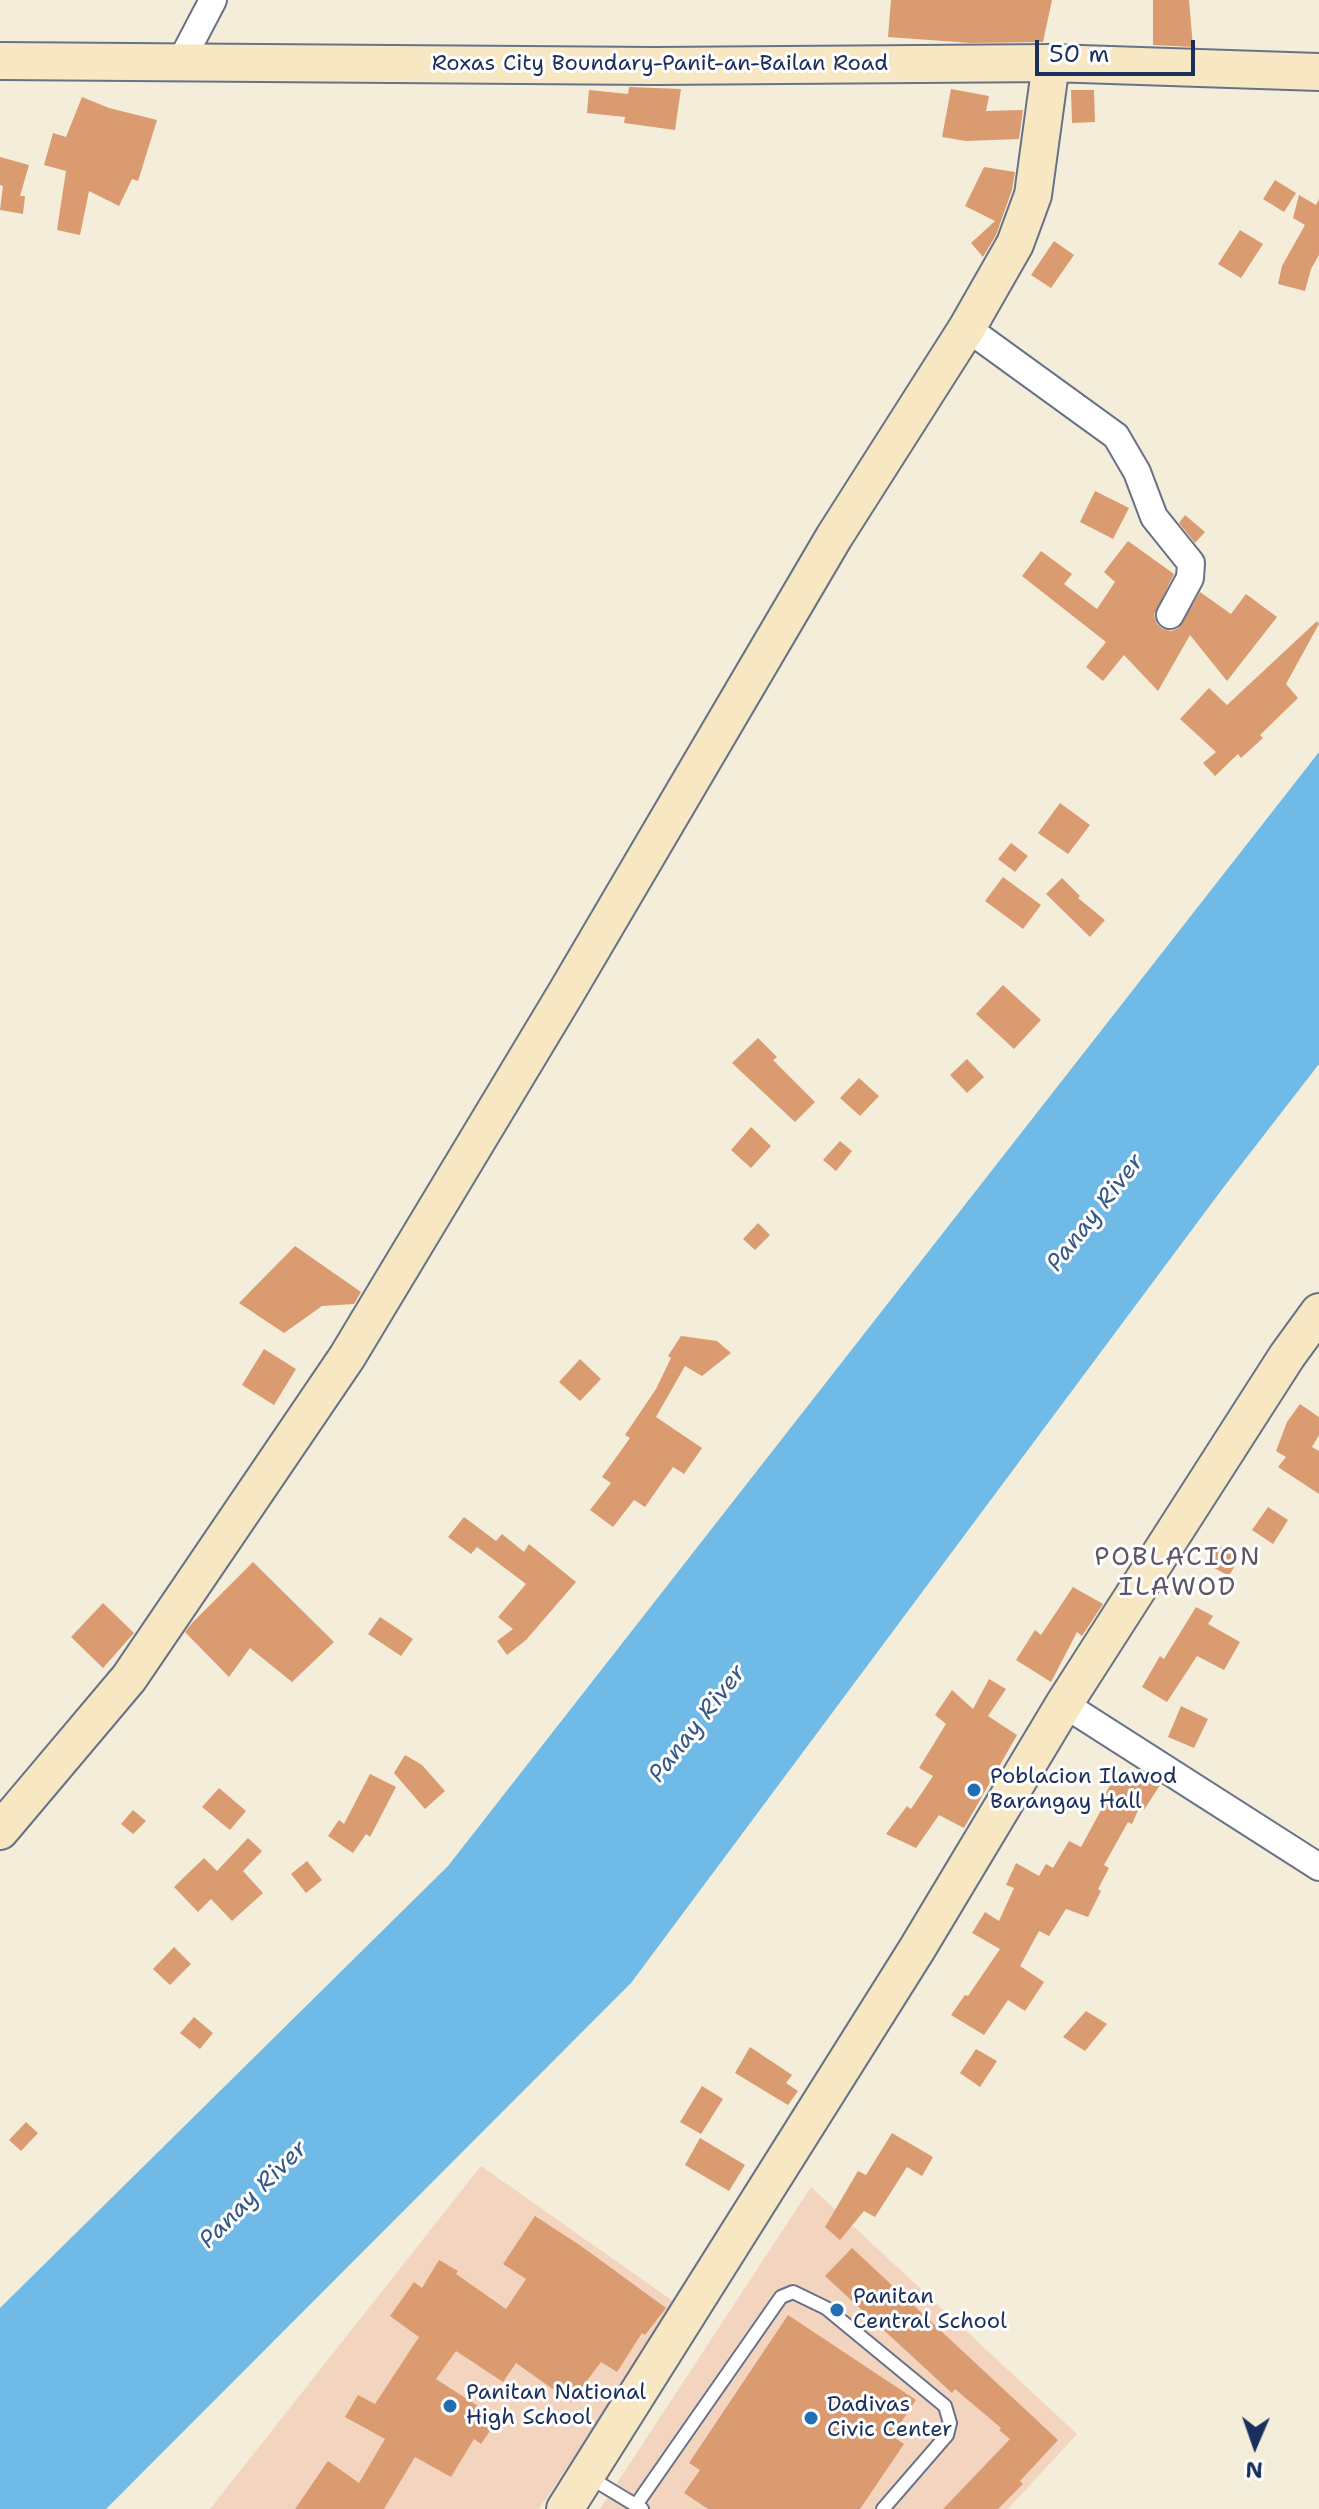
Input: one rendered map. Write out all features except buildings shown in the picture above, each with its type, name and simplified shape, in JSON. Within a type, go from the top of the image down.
[{"type":"main road","name":"Roxas City Boundary-Panit-an-Bailan Road","points":[[0,61],[654,66],[1312,64]]},
{"type":"main road","points":[[0,1831],[129,1678],[347,1357],[566,993],[834,537],[967,328],[1015,244],[1033,195],[1051,63]]},
{"type":"main road","points":[[565,2509],[917,1949],[1064,1704],[1287,1356],[1319,1312]]},
{"type":"street","points":[[180,63],[213,0]]},
{"type":"street","points":[[967,328],[1116,436],[1137,472],[1154,517],[1191,563],[1190,578],[1170,615]]},
{"type":"street","points":[[1064,1704],[1319,1867]]},
{"type":"lane","points":[[586,2475],[639,2507],[781,2297],[793,2292],[826,2308],[945,2406],[950,2423],[947,2435],[883,2509]]},
{"type":"shaded area","name":"Panitan National High School","points":[[481,2166],[677,2304],[539,2509],[210,2509]]},
{"type":"shaded area","name":"Panitan Central School","points":[[811,2187],[1077,2434],[1008,2509],[600,2509]]},
{"type":"water","name":"Panay River","points":[[1319,752],[1319,1064],[1223,1188],[631,1983],[106,2509],[0,2509],[0,2308],[448,1866]]},
{"type":"place","name":"Poblacion Ilawod Barangay Hall","points":[[974,1790]]},
{"type":"place","name":"Panitan Central School","points":[[837,2310]]},
{"type":"place","name":"Panitan National High School","points":[[450,2406]]},
{"type":"place","name":"Dadivas Civic Center","points":[[811,2418]]},
{"type":"district","name":"POBLACION ILAWOD","points":[[1178,1573]]}]
